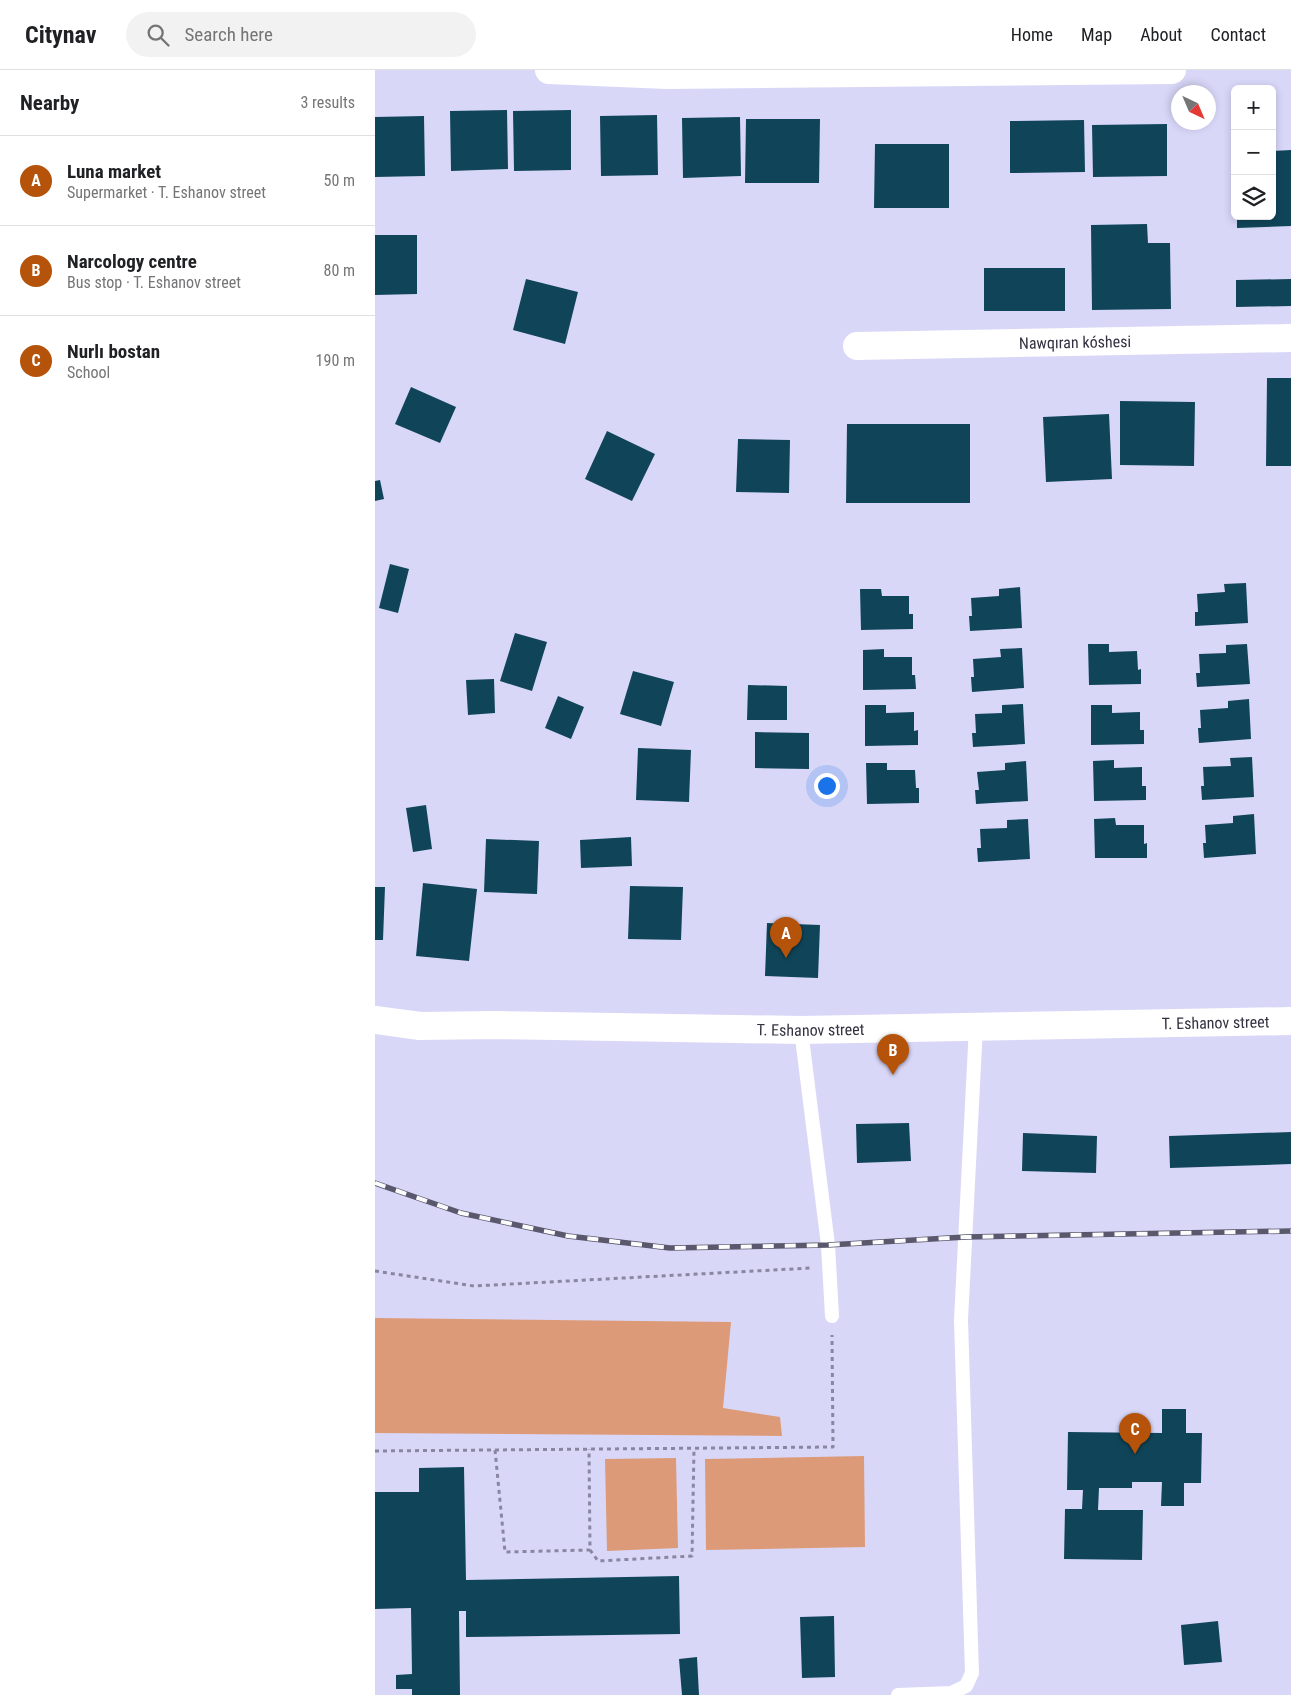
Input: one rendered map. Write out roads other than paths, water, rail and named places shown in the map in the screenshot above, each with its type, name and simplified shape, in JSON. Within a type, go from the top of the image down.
[{"type":"street","points":[[549,70],[667,75],[1172,70]]},
{"type":"street","name":"Nawqıran kóshesi","points":[[857,346],[1291,338]]},
{"type":"street","name":"T. Eshanov street","points":[[375,1020],[420,1026],[494,1024],[801,1030],[1291,1021]]},
{"type":"lane","points":[[898,1695],[951,1693],[966,1686],[972,1673],[961,1320],[976,1026]]},
{"type":"lane","points":[[801,1030],[828,1245],[832,1316]]},
{"type":"railway","points":[[375,1183],[461,1213],[568,1236],[670,1248],[828,1245],[966,1237],[1291,1231]]},
{"type":"place","name":"Luna market","points":[[786,958]]},
{"type":"place","name":"Narcology centre","points":[[893,1075]]},
{"type":"place","name":"Nurlı bostan","points":[[1135,1454]]}]
